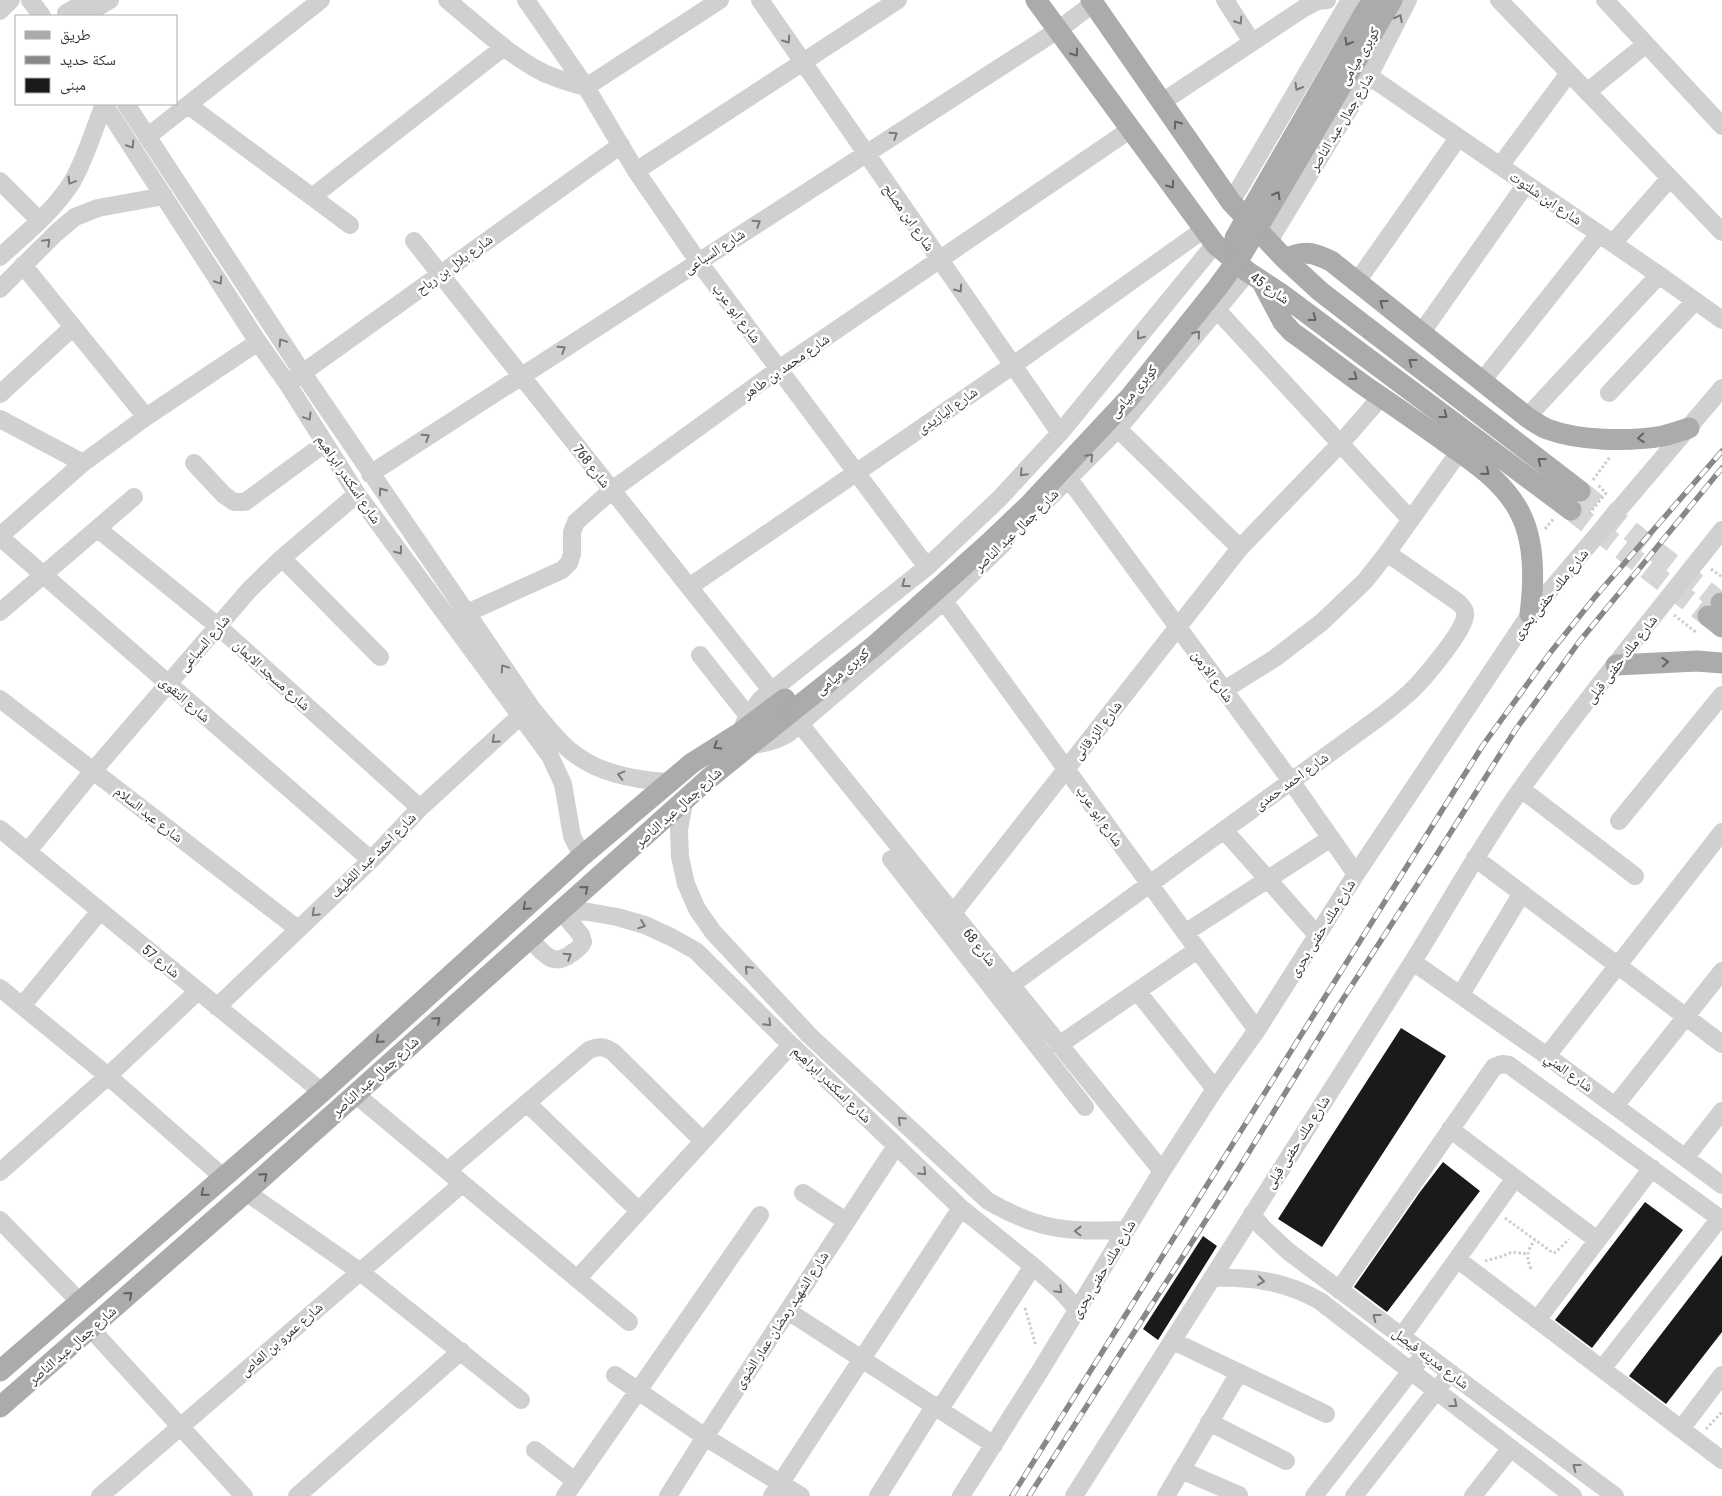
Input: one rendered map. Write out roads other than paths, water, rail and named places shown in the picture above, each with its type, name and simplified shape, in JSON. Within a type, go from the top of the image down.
[{"type":"main road","name":"شارع 45","points":[[1036,0],[1209,237],[1255,277],[1580,512]]},
{"type":"main road","name":"كوبرى ميامى","points":[[787,706],[982,535],[1022,496],[1121,390],[1207,280],[1231,244],[1372,0]]},
{"type":"main road","name":"كوبرى ميامى","points":[[787,706],[874,646],[990,542],[1030,504],[1130,397],[1242,254],[1392,0]]},
{"type":"main road","name":"شارع 45","points":[[1092,2],[1231,202],[1285,259],[1321,292],[1580,491]]},
{"type":"main road","points":[[1285,259],[1299,253],[1315,254],[1331,261],[1356,283],[1422,332],[1527,417],[1546,428],[1587,438],[1664,436],[1689,428]]},
{"type":"main road","points":[[1255,277],[1283,322],[1292,332],[1489,474],[1508,493],[1521,514],[1528,535],[1533,590],[1530,614]]},
{"type":"main road","points":[[1616,665],[1697,661],[1722,664]]},
{"type":"main road","name":"شارع جمال عبد الناصر","points":[[0,1371],[322,1092],[582,856],[669,782],[692,763],[787,706]]},
{"type":"main road","name":"شارع جمال عبد الناصر","points":[[0,1407],[246,1192],[560,910],[684,802],[746,731]]},
{"type":"street","points":[[0,10],[11,0]]},
{"type":"street","points":[[30,0],[41,15]]},
{"type":"street","points":[[64,10],[89,0]]},
{"type":"street","points":[[85,15],[110,0]]},
{"type":"street","points":[[147,136],[321,0]]},
{"type":"street","points":[[447,0],[504,47],[543,73],[586,87],[720,0]]},
{"type":"street","name":"شارع ابو عرب","points":[[526,0],[586,87],[636,171],[698,261],[926,567]]},
{"type":"street","name":"شارع ابن مصلح","points":[[760,0],[1060,433]]},
{"type":"street","points":[[636,171],[898,0]]},
{"type":"street","points":[[1225,0],[1252,42]]},
{"type":"street","points":[[1162,102],[1304,8],[1317,1],[1327,0]]},
{"type":"street","name":"شارع جمال عبد الناصر","points":[[1269,241],[1369,76],[1408,0]]},
{"type":"street","points":[[1605,0],[1722,126]]},
{"type":"street","name":"شارع السباعى","points":[[370,474],[1058,30],[1092,2]]},
{"type":"street","points":[[1231,202],[1343,2]]},
{"type":"street","points":[[1505,2],[1569,73],[1722,232]]},
{"type":"street","points":[[1587,92],[1645,45]]},
{"type":"street","points":[[312,197],[504,47]]},
{"type":"street","points":[[1500,166],[1569,73]]},
{"type":"street","name":"شارع ابن شلتوت","points":[[1369,76],[1722,320]]},
{"type":"street","points":[[0,257],[56,204],[72,182],[104,105]]},
{"type":"street","name":"شارع اسكندر ابراهيم","points":[[105,105],[258,342],[287,383],[357,494],[526,711],[568,749],[590,764],[633,779],[669,782]]},
{"type":"street","name":"شارع اسكندر ابراهيم","points":[[127,105],[370,474],[466,613],[526,711],[558,770],[567,799],[572,836],[582,856]]},
{"type":"street","points":[[188,105],[350,225]]},
{"type":"street","name":"شارع محمد بن طاهر","points":[[466,613],[562,570],[569,563],[572,554],[572,532],[576,522],[612,490],[779,369],[1131,129]]},
{"type":"street","points":[[1356,283],[1458,138]]},
{"type":"street","name":"شارع بلال بن رباح","points":[[287,383],[621,145]]},
{"type":"street","points":[[1482,381],[1606,239],[1670,178]]},
{"type":"street","points":[[0,181],[39,220]]},
{"type":"street","points":[[1422,332],[1526,184]]},
{"type":"street","points":[[0,289],[56,233],[75,217],[98,208],[164,196]]},
{"type":"street","name":"شارع جمال عبد الناصر","points":[[746,731],[764,744],[777,740],[789,733],[787,706],[926,567],[999,499],[1060,433],[1209,237]]},
{"type":"street","name":"شارع اليازيدى","points":[[689,587],[1012,366],[1209,237]]},
{"type":"street","name":"شارع 768","points":[[414,241],[689,587],[787,706]]},
{"type":"street","points":[[23,265],[146,417]]},
{"type":"street","points":[[1527,417],[1659,275]]},
{"type":"street","name":"شارع جمال عبد الناصر","points":[[787,706],[944,601],[1118,429],[1217,310],[1255,277]]},
{"type":"street","points":[[1609,393],[1695,301]]},
{"type":"street","points":[[1217,310],[1410,519]]},
{"type":"street","points":[[0,394],[73,327]]},
{"type":"street","points":[[0,537],[83,463],[146,417],[258,342]]},
{"type":"street","name":"شارع ملك حفنى بحرى","points":[[960,1496],[1078,1310],[1162,1171],[1215,1089],[1257,1030],[1356,874],[1530,614],[1722,388]]},
{"type":"street","name":"شارع الزرقانى","points":[[953,913],[1240,548],[1341,443],[1381,397]]},
{"type":"street","points":[[0,419],[83,463]]},
{"type":"street","points":[[1118,429],[1240,548]]},
{"type":"street","points":[[194,463],[224,495],[234,502],[245,502],[324,444]]},
{"type":"street","points":[[1224,690],[1274,658],[1322,622],[1365,581],[1388,552],[1459,452]]},
{"type":"street","name":"شارع الارمن","points":[[1069,479],[1332,838],[1356,874]]},
{"type":"street","name":"شارع السباعى","points":[[28,851],[93,771],[250,589],[282,558],[357,494]]},
{"type":"street","points":[[0,612],[134,497]]},
{"type":"street","name":"شارع مسجد الايمان","points":[[98,529],[219,627],[420,808]]},
{"type":"street","name":"شارع ملك حفنى قبلى","points":[[1074,1496],[1413,962],[1475,858],[1521,789],[1722,530]]},
{"type":"street","name":"شارع التقوى","points":[[0,537],[371,860]]},
{"type":"street","name":"شارع احمد حمدى","points":[[1011,985],[1291,782],[1412,691],[1464,623],[1466,615],[1464,608],[1459,603],[1388,552]]},
{"type":"street","points":[[282,558],[380,656]]},
{"type":"street","name":"شارع ابو عرب","points":[[944,601],[1067,768],[1149,885],[1257,1030]]},
{"type":"street","points":[[700,655],[746,731]]},
{"type":"street","points":[[1619,821],[1722,695]]},
{"type":"street","name":"شارع عبد السلام","points":[[0,699],[298,929]]},
{"type":"street","name":"شارع 68","points":[[787,706],[931,897],[953,913],[1011,985],[1049,1042],[1162,1171]]},
{"type":"street","name":"شارع احمد عبد اللطيف","points":[[217,1007],[371,860],[420,808],[526,711]]},
{"type":"street","points":[[1521,789],[1635,876]]},
{"type":"street","name":"شارع اسكندر ابراهيم","points":[[684,802],[679,830],[680,857],[686,884],[697,909],[713,932],[810,1036],[988,1201],[1013,1215],[1039,1225],[1067,1230],[1126,1230]]},
{"type":"street","name":"شارع 57","points":[[0,828],[322,1092]]},
{"type":"street","points":[[1224,830],[1317,935]]},
{"type":"street","points":[[1548,1056],[1722,832]]},
{"type":"street","points":[[1185,933],[1332,838]]},
{"type":"street","points":[[1475,858],[1722,1044]]},
{"type":"street","points":[[891,859],[931,897],[1049,1042],[1085,1107]]},
{"type":"street","points":[[1461,994],[1522,893]]},
{"type":"street","points":[[529,938],[551,959],[558,961],[565,959],[580,947],[583,942],[581,936],[560,910]]},
{"type":"street","name":"شارع اسكندر ابراهيم","points":[[560,910],[589,912],[617,917],[671,936],[696,951],[790,1045],[961,1208],[1033,1266],[1060,1290],[1078,1310]]},
{"type":"street","points":[[22,1006],[100,911]]},
{"type":"street","points":[[1049,1042],[1137,991],[1197,950]]},
{"type":"street","name":"شارع المني","points":[[1413,962],[1548,1056],[1722,1185]]},
{"type":"street","points":[[1615,1106],[1722,971]]},
{"type":"street","points":[[0,988],[108,1076],[223,1177]]},
{"type":"street","points":[[0,1172],[108,1076],[198,991]]},
{"type":"street","points":[[1137,991],[1215,1089]]},
{"type":"street","points":[[577,1279],[790,1045]]},
{"type":"street","points":[[447,1171],[588,1050],[597,1046],[606,1047],[703,1141]]},
{"type":"street","points":[[1339,1290],[1494,1067],[1502,1064],[1508,1065],[1721,1219],[1602,1369]]},
{"type":"street","points":[[355,1094],[629,1322]]},
{"type":"street","points":[[527,1103],[639,1210]]},
{"type":"street","points":[[1685,1158],[1722,1111]]},
{"type":"street","points":[[1450,1129],[1597,1240]]},
{"type":"street","name":"شارع الشهيد رمضان عمار الضوى","points":[[668,1496],[896,1146]]},
{"type":"street","points":[[1538,1320],[1652,1168]]},
{"type":"street","points":[[1402,1336],[1461,1262],[1493,1209],[1515,1178]]},
{"type":"street","name":"شارع عمرو بن العاص","points":[[100,1496],[462,1184]]},
{"type":"street","points":[[246,1192],[359,1271],[521,1400]]},
{"type":"street","points":[[803,1193],[846,1221]]},
{"type":"street","points":[[976,1221],[988,1201]]},
{"type":"street","points":[[776,1490],[961,1208]]},
{"type":"street","name":"شارع مدينه فيصل","points":[[1252,1214],[1274,1240],[1615,1496]]},
{"type":"street","points":[[565,1496],[760,1215]]},
{"type":"street","points":[[0,1220],[80,1302]]},
{"type":"street","points":[[1461,1262],[1722,1460]]},
{"type":"street","points":[[878,1496],[1033,1266]]},
{"type":"street","name":"شارع مدينه فيصل","points":[[1213,1278],[1268,1281],[1304,1291],[1320,1301],[1573,1496]]},
{"type":"street","points":[[788,1311],[994,1445]]},
{"type":"street","points":[[91,1329],[244,1496]]},
{"type":"street","points":[[1173,1341],[1326,1414]]},
{"type":"street","points":[[297,1496],[461,1351]]},
{"type":"street","points":[[1314,1496],[1424,1353]]},
{"type":"street","points":[[1359,1494],[1450,1372]]},
{"type":"street","points":[[1166,1496],[1239,1373]]},
{"type":"street","points":[[615,1375],[705,1437],[776,1490],[801,1496]]},
{"type":"street","points":[[1681,1429],[1722,1375]]},
{"type":"street","points":[[1209,1422],[1286,1461]]},
{"type":"street","points":[[1474,1496],[1511,1448]]},
{"type":"street","points":[[535,1450],[576,1481]]},
{"type":"street","points":[[1181,1470],[1239,1495]]},
{"type":"tunnel","points":[[1580,491],[1721,603]]},
{"type":"tunnel","points":[[1571,510],[1708,616]]},
{"type":"railway","points":[[1012,1496],[1483,745],[1550,653],[1595,597],[1722,451]]},
{"type":"railway","points":[[1029,1496],[1233,1178],[1341,1002],[1516,729],[1579,642],[1722,468]]}]
